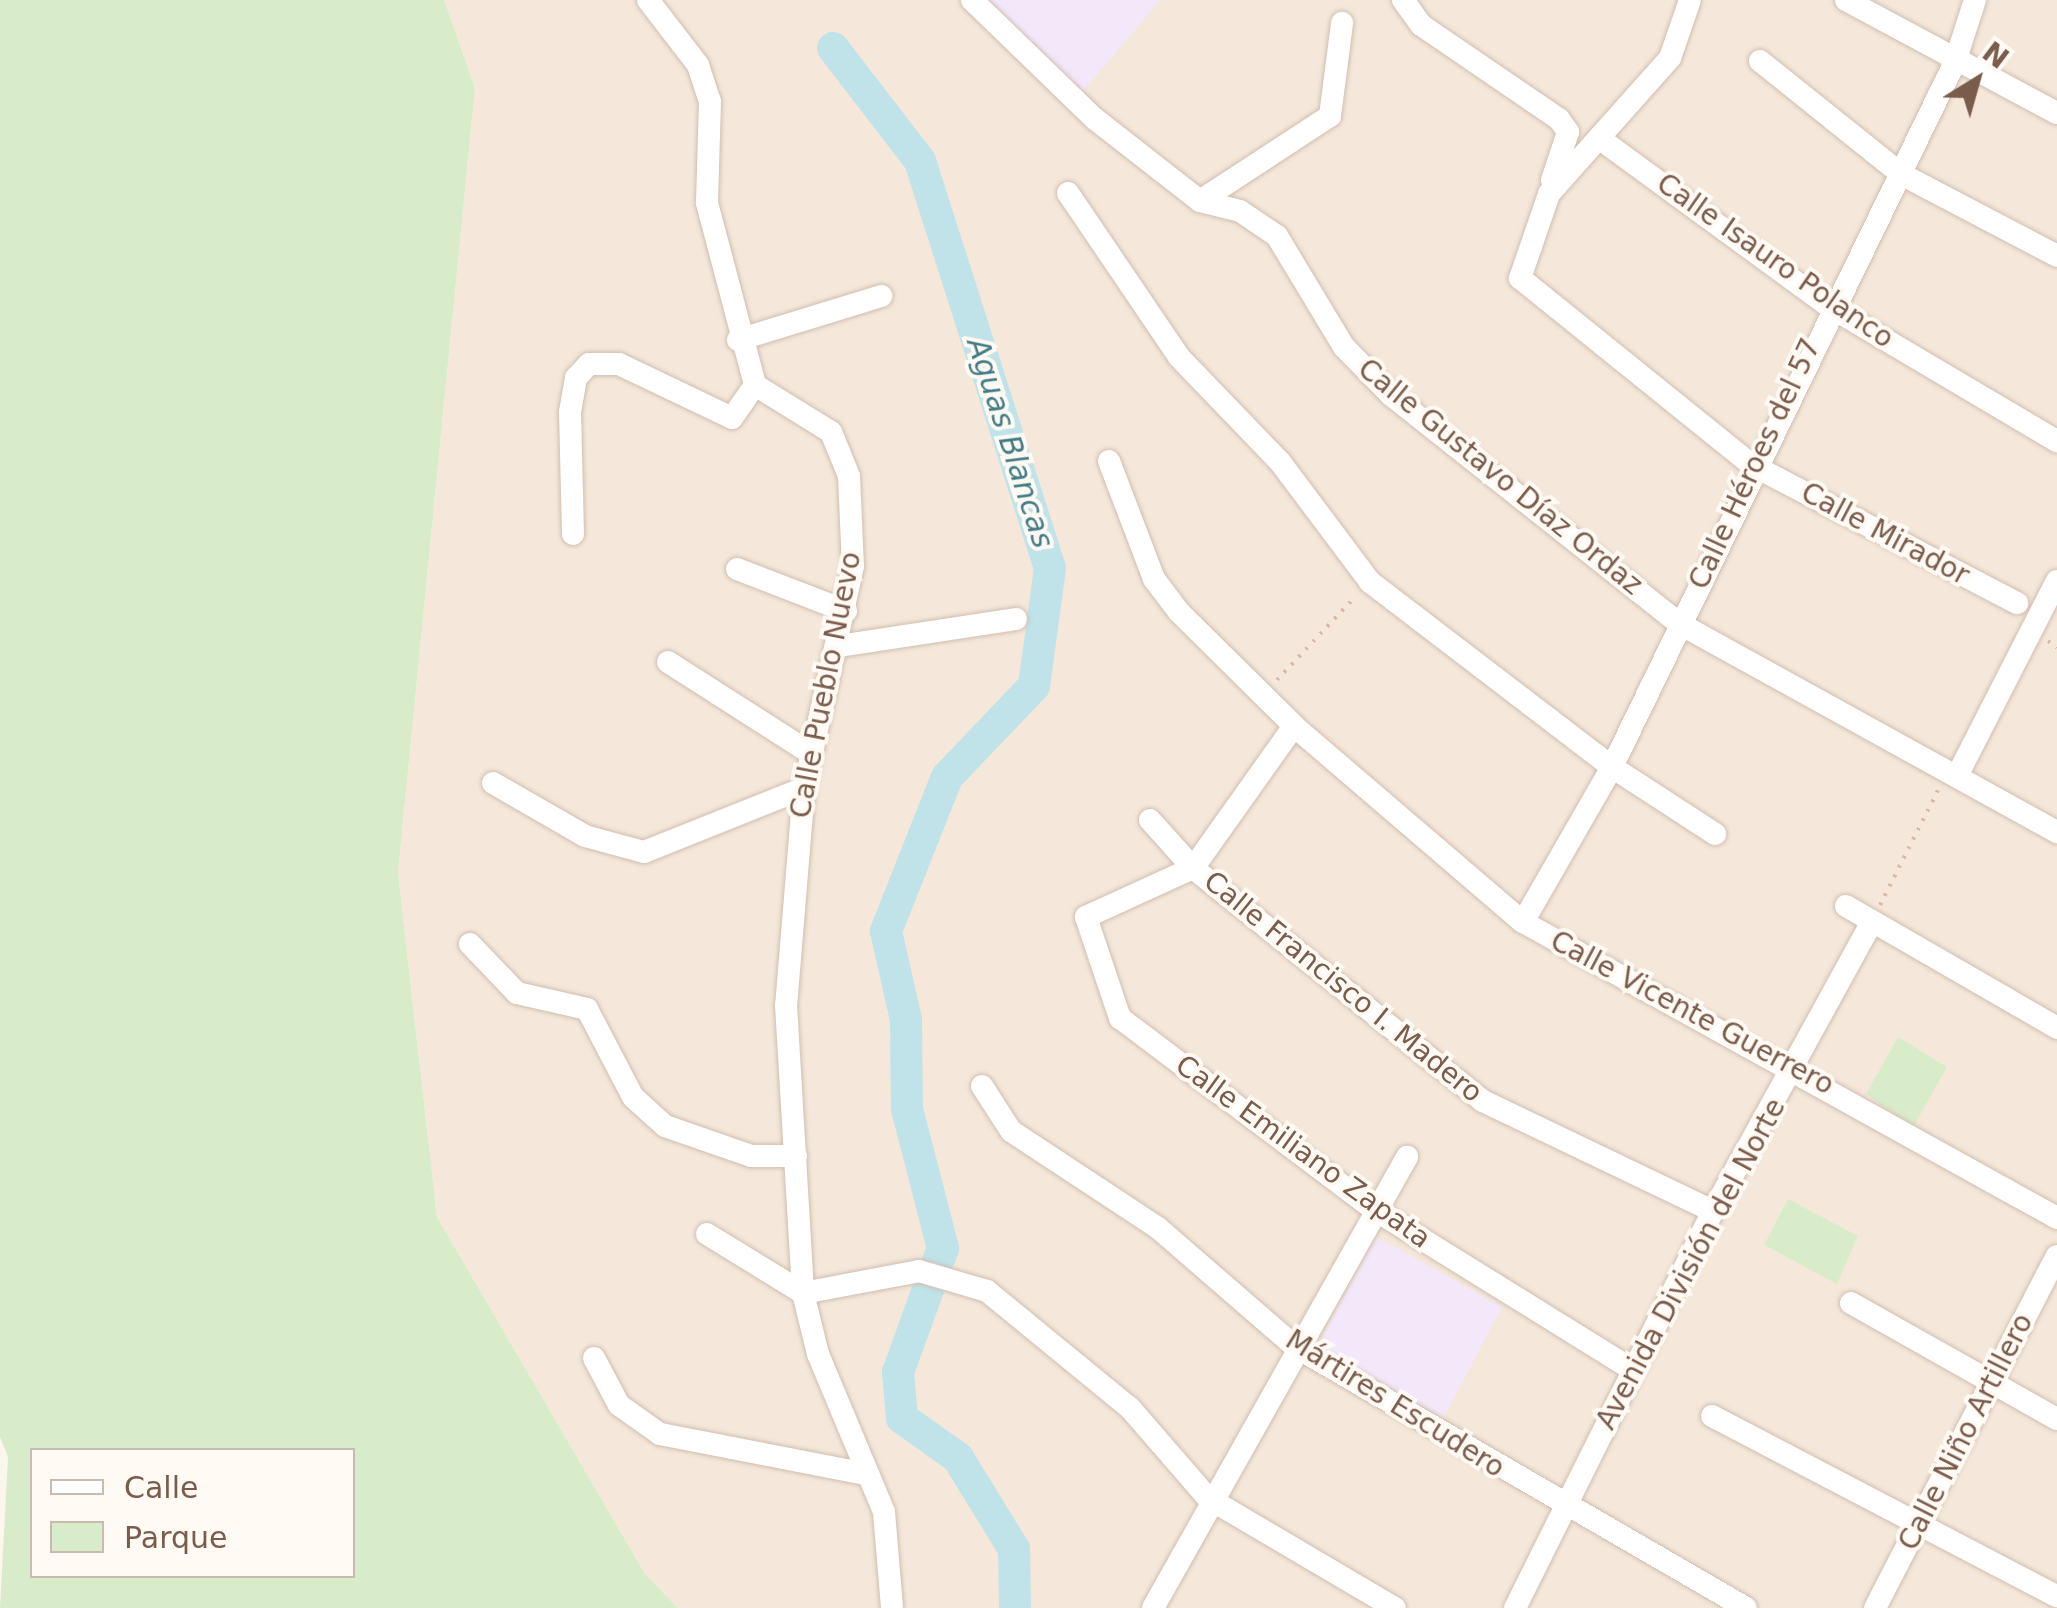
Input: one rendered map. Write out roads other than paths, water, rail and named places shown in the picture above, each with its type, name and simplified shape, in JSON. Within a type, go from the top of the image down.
[{"type":"street","points":[[574,534],[570,412],[576,378],[589,364],[619,364],[732,418],[755,385],[738,340],[707,203],[710,101],[698,65],[648,0]]},
{"type":"street","name":"Calle Gustavo Díaz Ordaz","points":[[972,0],[1083,109],[1200,201],[1240,211],[1277,236],[1344,347],[1391,395],[1680,624],[2057,832]]},
{"type":"street","points":[[1404,0],[1422,25],[1568,132],[1549,194]]},
{"type":"street","points":[[1846,0],[1955,62],[2057,112]]},
{"type":"street","name":"Calle Héroes del 57","points":[[1523,922],[1612,768],[1752,465],[1955,62],[1975,0]]},
{"type":"street","points":[[1549,194],[1670,58],[1682,4]]},
{"type":"street","points":[[1200,201],[1330,116],[1342,23]]},
{"type":"street","points":[[1760,60],[1901,174],[2057,256]]},
{"type":"street","name":"Calle Isauro Polanco","points":[[1599,138],[1830,307],[2057,441]]},
{"type":"street","points":[[1068,193],[1179,357],[1247,426],[1370,582],[1612,768],[1715,834]]},
{"type":"street","name":"Calle Mirador","points":[[1549,194],[1520,278],[1752,465],[2016,604]]},
{"type":"street","points":[[738,340],[882,296]]},
{"type":"street","name":"Calle Pueblo Nuevo","points":[[755,385],[818,422],[841,449],[854,524],[846,611],[804,788],[786,1006],[803,1293],[888,1532],[892,1608]]},
{"type":"street","name":"Calle Vicente Guerrero","points":[[1109,461],[1154,580],[1261,696],[1523,922],[2057,1218]]},
{"type":"street","points":[[737,569],[846,611]]},
{"type":"street","points":[[1952,773],[2057,580]]},
{"type":"street","points":[[839,646],[1016,619]]},
{"type":"street","points":[[668,662],[810,752]]},
{"type":"street","points":[[1193,868],[1294,726]]},
{"type":"street","points":[[493,783],[585,836],[644,852],[804,788]]},
{"type":"street","name":"Calle Francisco I. Madero","points":[[1150,820],[1193,868],[1484,1101],[1713,1211]]},
{"type":"street","name":"Calle Emiliano Zapata","points":[[1193,868],[1086,916],[1120,1018],[1375,1210],[1632,1370]]},
{"type":"street","points":[[1846,906],[2057,1028]]},
{"type":"street","name":"Avenida División del Norte","points":[[1515,1608],[1713,1211],[1795,1070],[1872,922]]},
{"type":"street","points":[[470,944],[517,993],[588,1009],[633,1097],[665,1126],[751,1156],[796,1156]]},
{"type":"street","name":"Mártires Escudero","points":[[982,1086],[1012,1130],[1158,1228],[1294,1346],[1565,1510],[1746,1608]]},
{"type":"street","points":[[1153,1608],[1208,1498],[1407,1157]]},
{"type":"street","points":[[707,1234],[803,1293],[920,1271],[968,1282],[1130,1408],[1208,1498],[1396,1608]]},
{"type":"street","name":"Calle Niño Artillero","points":[[1875,1608],[2057,1256]]},
{"type":"street","points":[[1850,1303],[2057,1419]]},
{"type":"street","points":[[594,1358],[636,1421],[660,1434],[718,1438],[866,1474]]},
{"type":"street","points":[[1712,1416],[2057,1596]]},
{"type":"waterway","name":"Aguas Blancas","points":[[833,48],[920,161],[1050,568],[1034,686],[947,777],[886,931],[906,1020],[907,1109],[943,1248],[898,1372],[902,1418],[958,1458],[1014,1549],[1015,1608]]}]
